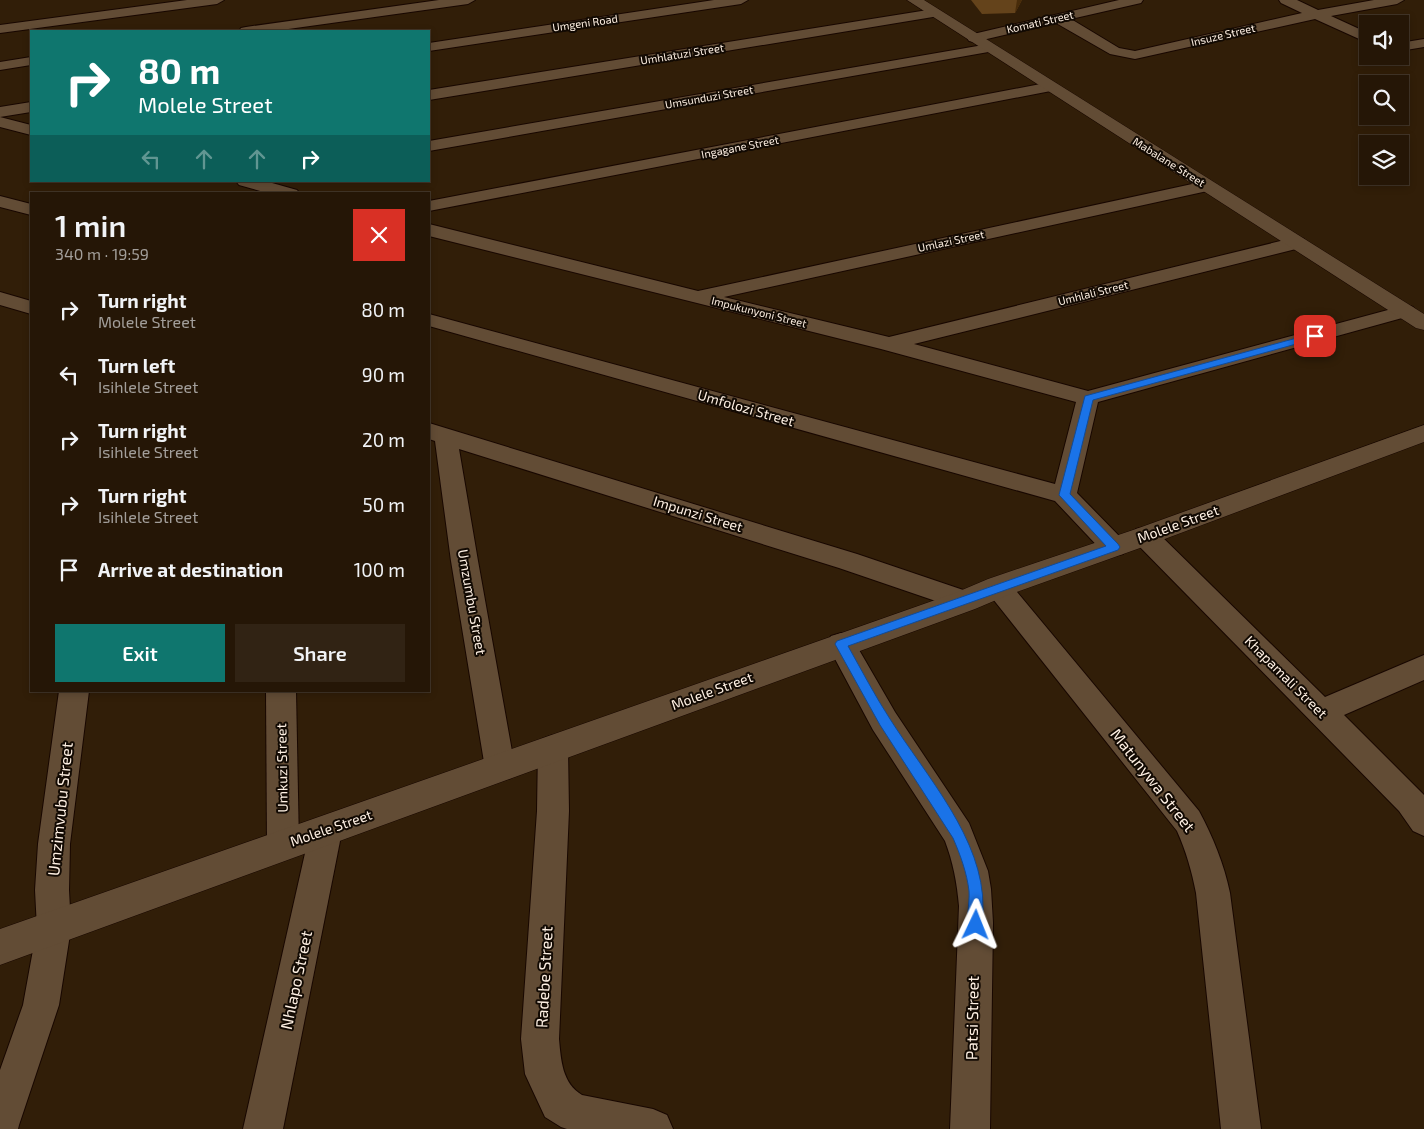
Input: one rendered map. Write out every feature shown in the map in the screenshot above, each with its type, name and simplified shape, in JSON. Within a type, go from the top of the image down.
[{"type":"street","points":[[0,29],[217,0]]},
{"type":"street","points":[[252,30],[425,3],[468,0]]},
{"type":"street","name":"Umgeni Road","points":[[430,47],[741,0]]},
{"type":"street","name":"Mabalane Street","points":[[914,0],[1415,317]]},
{"type":"street","name":"Komati Street","points":[[974,38],[1136,0]]},
{"type":"street","points":[[1286,0],[1359,35]]},
{"type":"street","name":"Insuze Street","points":[[1058,18],[1115,51],[1135,55],[1316,14],[1397,0]]},
{"type":"street","points":[[425,3],[448,44]]},
{"type":"street","name":"Umhlatuzi Street","points":[[430,95],[934,14]]},
{"type":"street","points":[[1409,46],[1424,43]]},
{"type":"street","name":"Umsunduzi Street","points":[[430,146],[989,48]]},
{"type":"street","points":[[0,66],[30,61]]},
{"type":"street","name":"Ingagane Street","points":[[430,206],[1051,87]]},
{"type":"street","points":[[0,112],[30,107]]},
{"type":"street","points":[[0,122],[30,130]]},
{"type":"street","points":[[249,182],[284,192]]},
{"type":"street","name":"Umlazi Street","points":[[696,297],[1206,186]]},
{"type":"street","points":[[0,201],[30,210]]},
{"type":"street","name":"Impukunyoni Street","points":[[430,230],[889,344],[1088,398]]},
{"type":"street","name":"Umhlali Street","points":[[889,344],[1297,243]]},
{"type":"street","points":[[0,298],[30,308]]},
{"type":"street","points":[[1114,547],[1064,495],[1088,398],[1415,317]]},
{"type":"street","name":"Umfolozi Street","points":[[430,320],[1064,495]]},
{"type":"street","name":"Molele Street","points":[[0,947],[965,601],[998,587],[1145,536],[1424,433]]},
{"type":"street","name":"Impunzi Street","points":[[437,434],[848,561],[965,601]]},
{"type":"street","name":"Umzumbu Street","points":[[437,434],[455,511],[476,622],[500,768]]},
{"type":"street","name":"Khapamali Street","points":[[1145,536],[1410,801],[1424,821]]},
{"type":"street","name":"Matunywa Street","points":[[998,587],[1188,821],[1200,843],[1208,867],[1213,893],[1241,1129]]},
{"type":"street","name":"Patsi Street","points":[[841,644],[884,721],[958,833],[966,851],[973,876],[977,911],[973,954],[970,1129]]},
{"type":"street","points":[[1321,712],[1424,666]]},
{"type":"street","name":"Umzimvubu Street","points":[[0,1125],[42,1005],[54,928],[52,890],[54,844],[74,692]]},
{"type":"street","name":"Umkuzi Street","points":[[281,692],[283,846]]},
{"type":"street","name":"Radebe Street","points":[[553,748],[553,811],[540,1039],[544,1074],[560,1103],[575,1113],[653,1129]]},
{"type":"street","name":"Nhlapo Street","points":[[263,1129],[326,831]]},
{"type":"route","points":[[976,925],[976,892],[973,876],[966,851],[958,833],[884,721],[841,644],[1114,547],[1064,495],[1088,398],[1315,336]]}]
